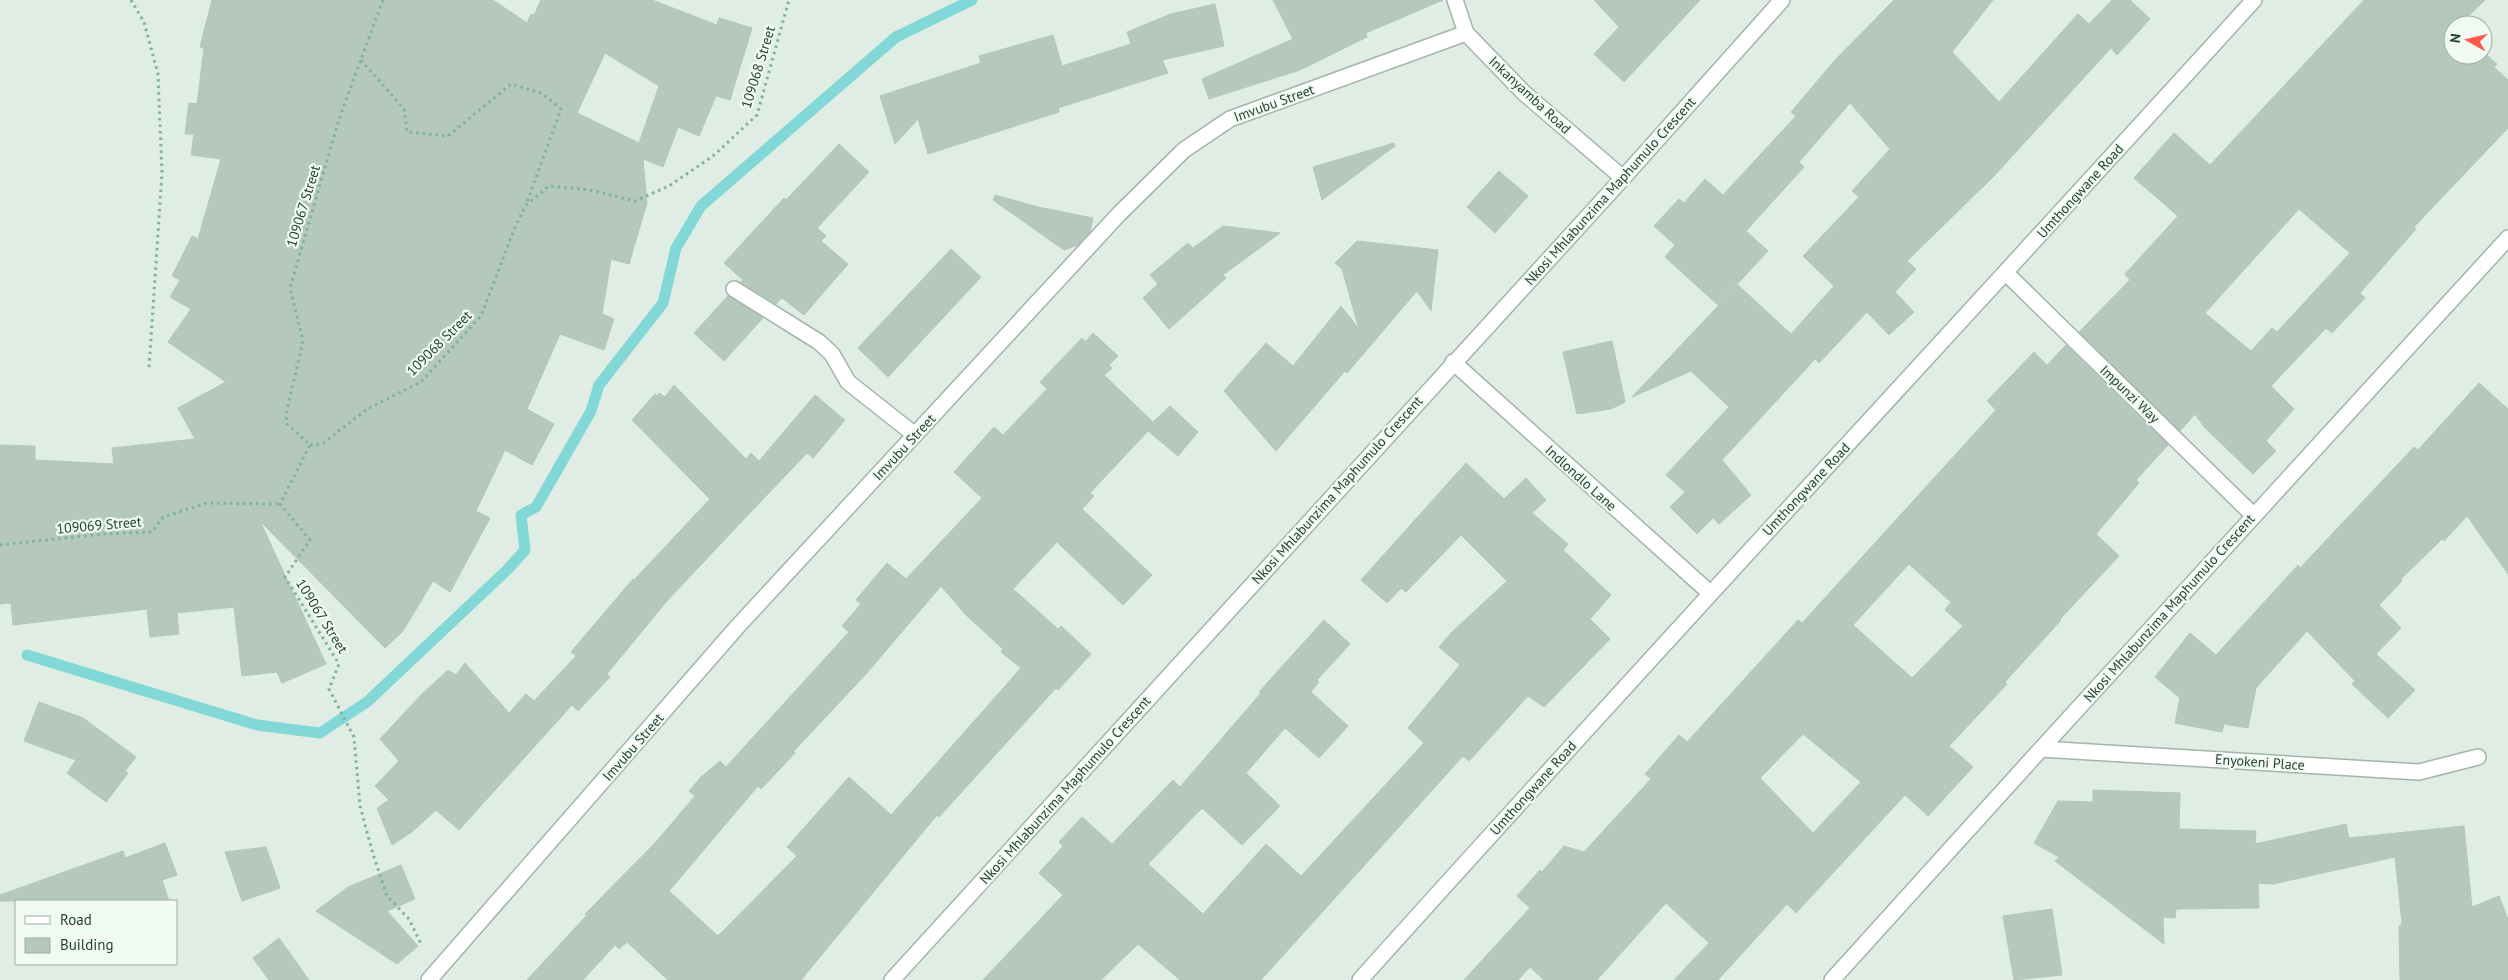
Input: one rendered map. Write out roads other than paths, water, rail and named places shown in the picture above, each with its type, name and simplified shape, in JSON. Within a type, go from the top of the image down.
[{"type":"street","name":"Inkanyamba Road","points":[[1455,0],[1466,33],[1524,93],[1623,178]]},
{"type":"street","name":"Nkosi Mhlabunzima Maphumulo Crescent","points":[[892,980],[1453,362],[1623,178],[1782,0]]},
{"type":"street","name":"Umthongwane Road","points":[[1360,980],[1710,593],[2006,273],[2254,0]]},
{"type":"street","name":"Imvubu Street","points":[[432,977],[738,626],[1119,214],[1184,150],[1230,119],[1466,33]]},
{"type":"street","name":"Nkosi Mhlabunzima Maphumulo Crescent","points":[[1832,980],[2508,238]]},
{"type":"street","name":"Impunzi Way","points":[[2006,273],[2254,516]]},
{"type":"street","points":[[734,290],[819,342],[832,354],[848,382],[915,436]]},
{"type":"street","name":"Indlondlo Lane","points":[[1453,362],[1710,593]]},
{"type":"street","name":"Enyokeni Place","points":[[2041,749],[2418,772],[2478,758]]},
{"type":"waterway","points":[[27,655],[257,725],[320,733],[367,702],[507,570],[525,550],[521,515],[536,507],[591,411],[599,385],[663,303],[676,248],[701,206],[896,37],[972,0]]}]
